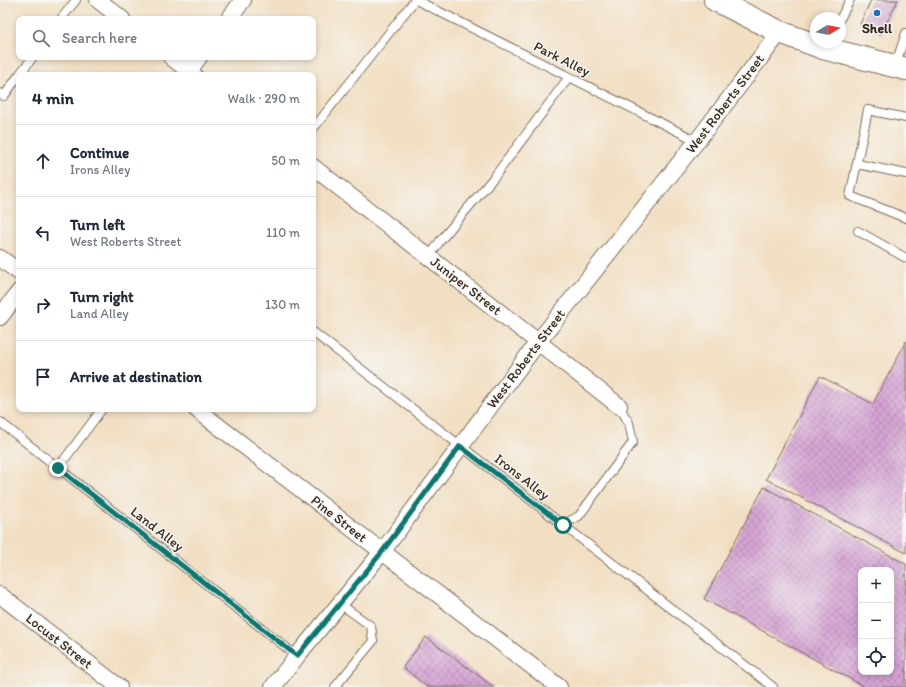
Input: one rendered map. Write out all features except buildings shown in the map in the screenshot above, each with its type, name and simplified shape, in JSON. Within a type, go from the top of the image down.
[{"type":"highway","points":[[715,0],[780,32],[810,41]]},
{"type":"highway","points":[[835,48],[900,67]]},
{"type":"street","points":[[98,0],[118,16]]},
{"type":"street","points":[[231,16],[243,0]]},
{"type":"street","name":"West Roberts Street","points":[[273,687],[382,552],[538,342],[697,141],[780,32]]},
{"type":"street","points":[[174,60],[188,72]]},
{"type":"street","points":[[191,72],[197,60]]},
{"type":"street","name":"Juniper Street","points":[[316,169],[619,406]]},
{"type":"street","points":[[0,258],[16,270]]},
{"type":"street","points":[[0,317],[16,296]]},
{"type":"street","name":"Pine Street","points":[[200,412],[559,687]]},
{"type":"street","name":"Locust Street","points":[[0,595],[119,687]]},
{"type":"lane","points":[[63,16],[76,0]]},
{"type":"lane","points":[[316,125],[416,0]]},
{"type":"lane","name":"Park Alley","points":[[416,0],[697,141]]},
{"type":"lane","points":[[844,12],[850,0]]},
{"type":"lane","points":[[900,67],[906,33]]},
{"type":"lane","points":[[21,72],[31,60]]},
{"type":"lane","points":[[429,257],[440,241],[495,176],[569,77]]},
{"type":"lane","points":[[2,94],[16,78]]},
{"type":"lane","points":[[906,118],[868,110],[850,196],[906,218]]},
{"type":"lane","points":[[856,164],[906,174]]},
{"type":"lane","points":[[858,231],[906,258]]},
{"type":"lane","name":"Irons Alley","points":[[316,334],[773,687]]},
{"type":"lane","points":[[563,525],[579,516],[633,442],[629,423],[619,406]]},
{"type":"lane","points":[[58,468],[100,412]]},
{"type":"lane","name":"Land Alley","points":[[0,422],[297,656]]},
{"type":"lane","points":[[336,687],[373,641],[371,626],[340,604]]},
{"type":"place","name":"Shell","points":[[877,13]]},
{"type":"route","points":[[58,468],[297,656],[382,552],[460,446],[563,525]]}]
